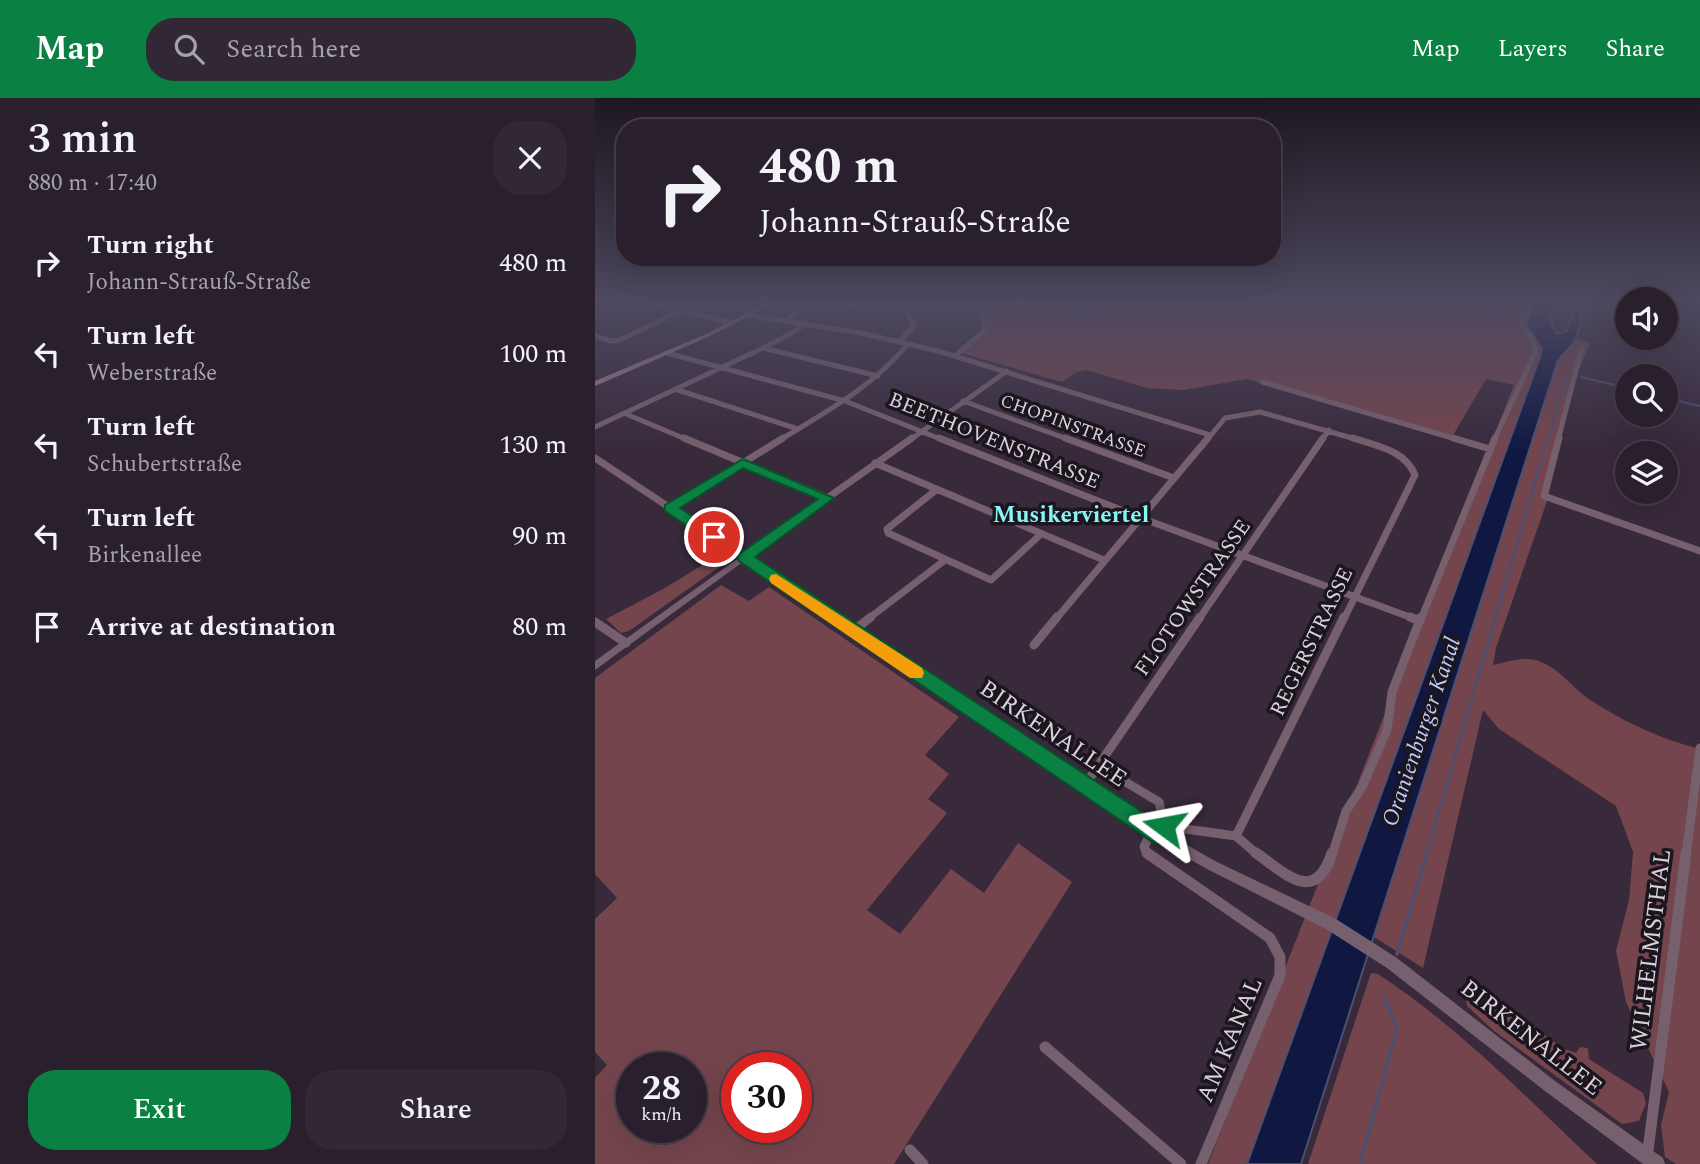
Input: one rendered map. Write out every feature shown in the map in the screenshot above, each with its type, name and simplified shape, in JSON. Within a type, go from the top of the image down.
[{"type":"main road","points":[[595,384],[665,353]]},
{"type":"street","name":"BEETHOVENSTRASSE","points":[[669,353],[845,401],[1141,518],[1420,621]]},
{"type":"street","points":[[595,427],[754,353]]},
{"type":"street","points":[[782,353],[878,376]]},
{"type":"street","points":[[670,508],[845,401],[878,376],[900,353]]},
{"type":"street","points":[[942,353],[1007,370],[1210,435]]},
{"type":"street","points":[[955,356],[959,353]]},
{"type":"street","points":[[1098,766],[1159,802],[1158,830],[1236,836],[1251,850],[1298,882],[1309,883],[1319,878],[1328,866],[1346,811],[1362,787],[1379,751],[1387,730],[1392,692],[1490,449],[1535,353]]},
{"type":"street","points":[[1581,353],[1543,496],[1700,551]]},
{"type":"street","points":[[595,666],[1007,370]]},
{"type":"street","points":[[1262,382],[1490,449]]},
{"type":"street","points":[[678,390],[798,429]]},
{"type":"street","name":"CHOPINSTRASSE","points":[[963,401],[1174,478]]},
{"type":"street","points":[[1034,645],[1225,418],[1260,412],[1329,430]]},
{"type":"street","points":[[626,414],[828,498]]},
{"type":"street","name":"REGERSTRASSE","points":[[1236,836],[1415,475],[1410,463],[1395,452],[1329,430]]},
{"type":"street","name":"FLOTOWSTRASSE","points":[[1085,785],[1329,430]]},
{"type":"street","name":"BIRKENALLEE","points":[[595,458],[1085,785],[1211,865],[1331,924],[1383,956],[1652,1161]]},
{"type":"street","points":[[875,463],[1104,560]]},
{"type":"street","points":[[936,490],[887,528],[888,533],[991,580],[1040,535]]},
{"type":"street","points":[[853,631],[945,559]]},
{"type":"street","points":[[595,622],[626,643]]},
{"type":"street","name":"WILHELMSTHAL","points":[[1652,1161],[1700,748]]},
{"type":"street","name":"AM KANAL","points":[[1158,830],[1144,847],[1148,855],[1270,938],[1280,957],[1280,975],[1201,1164]]},
{"type":"street","points":[[1045,1047],[1181,1164]]},
{"type":"street","points":[[910,1150],[923,1164]]},
{"type":"shaded area","points":[[961,353],[1541,353],[1247,1164],[1208,1164],[1514,385],[1486,379],[1452,437],[1247,379],[1183,390],[1147,388],[1087,370],[1076,372],[1062,382]]},
{"type":"shaded area","points":[[1564,353],[1586,353],[1575,378],[1547,501],[1496,648],[1493,665],[1524,659],[1544,663],[1585,696],[1618,716],[1644,730],[1700,749],[1700,1164],[1676,1164],[1665,1157],[1661,1125],[1669,1092],[1626,1002],[1616,951],[1629,900],[1633,852],[1616,806],[1499,729],[1483,710],[1423,968],[1374,937],[1557,362]]},
{"type":"shaded area","points":[[720,554],[729,560],[629,631],[621,633],[606,619],[665,588]]},
{"type":"shaded area","points":[[721,585],[749,601],[769,587],[959,717],[925,755],[949,774],[928,799],[947,813],[867,910],[900,934],[951,869],[984,893],[1018,843],[1072,882],[894,1164],[595,1164],[595,1078],[607,1065],[595,1052],[595,919],[617,898],[595,874],[595,678]]},
{"type":"shaded area","points":[[1371,973],[1378,974],[1437,1017],[1597,1164],[1308,1164]]},
{"type":"shaded area","points":[[1473,987],[1518,1015],[1562,1048],[1576,1053],[1580,1047],[1588,1048],[1589,1059],[1643,1093],[1646,1103],[1639,1121],[1622,1124],[1494,1031],[1467,1006],[1464,990]]},
{"type":"water","name":"Oranienburger Kanal","points":[[1541,353],[1564,353],[1557,363],[1301,1164],[1247,1164]]},
{"type":"waterway","points":[[1548,440],[1567,374],[1570,374]]},
{"type":"waterway","points":[[1581,377],[1615,385]]},
{"type":"waterway","points":[[1678,401],[1700,406]]},
{"type":"waterway","points":[[1426,855],[1548,438]]},
{"type":"waterway","points":[[1397,954],[1427,853]]},
{"type":"waterway","points":[[1360,1164],[1397,1028],[1384,997]]},
{"type":"slow traffic","points":[[776,579],[916,673]]},
{"type":"district","name":"Musikerviertel","points":[[1071,515]]},
{"type":"route","points":[[714,537],[670,508],[743,463],[828,498],[744,558],[1158,834],[1164,826]]}]
